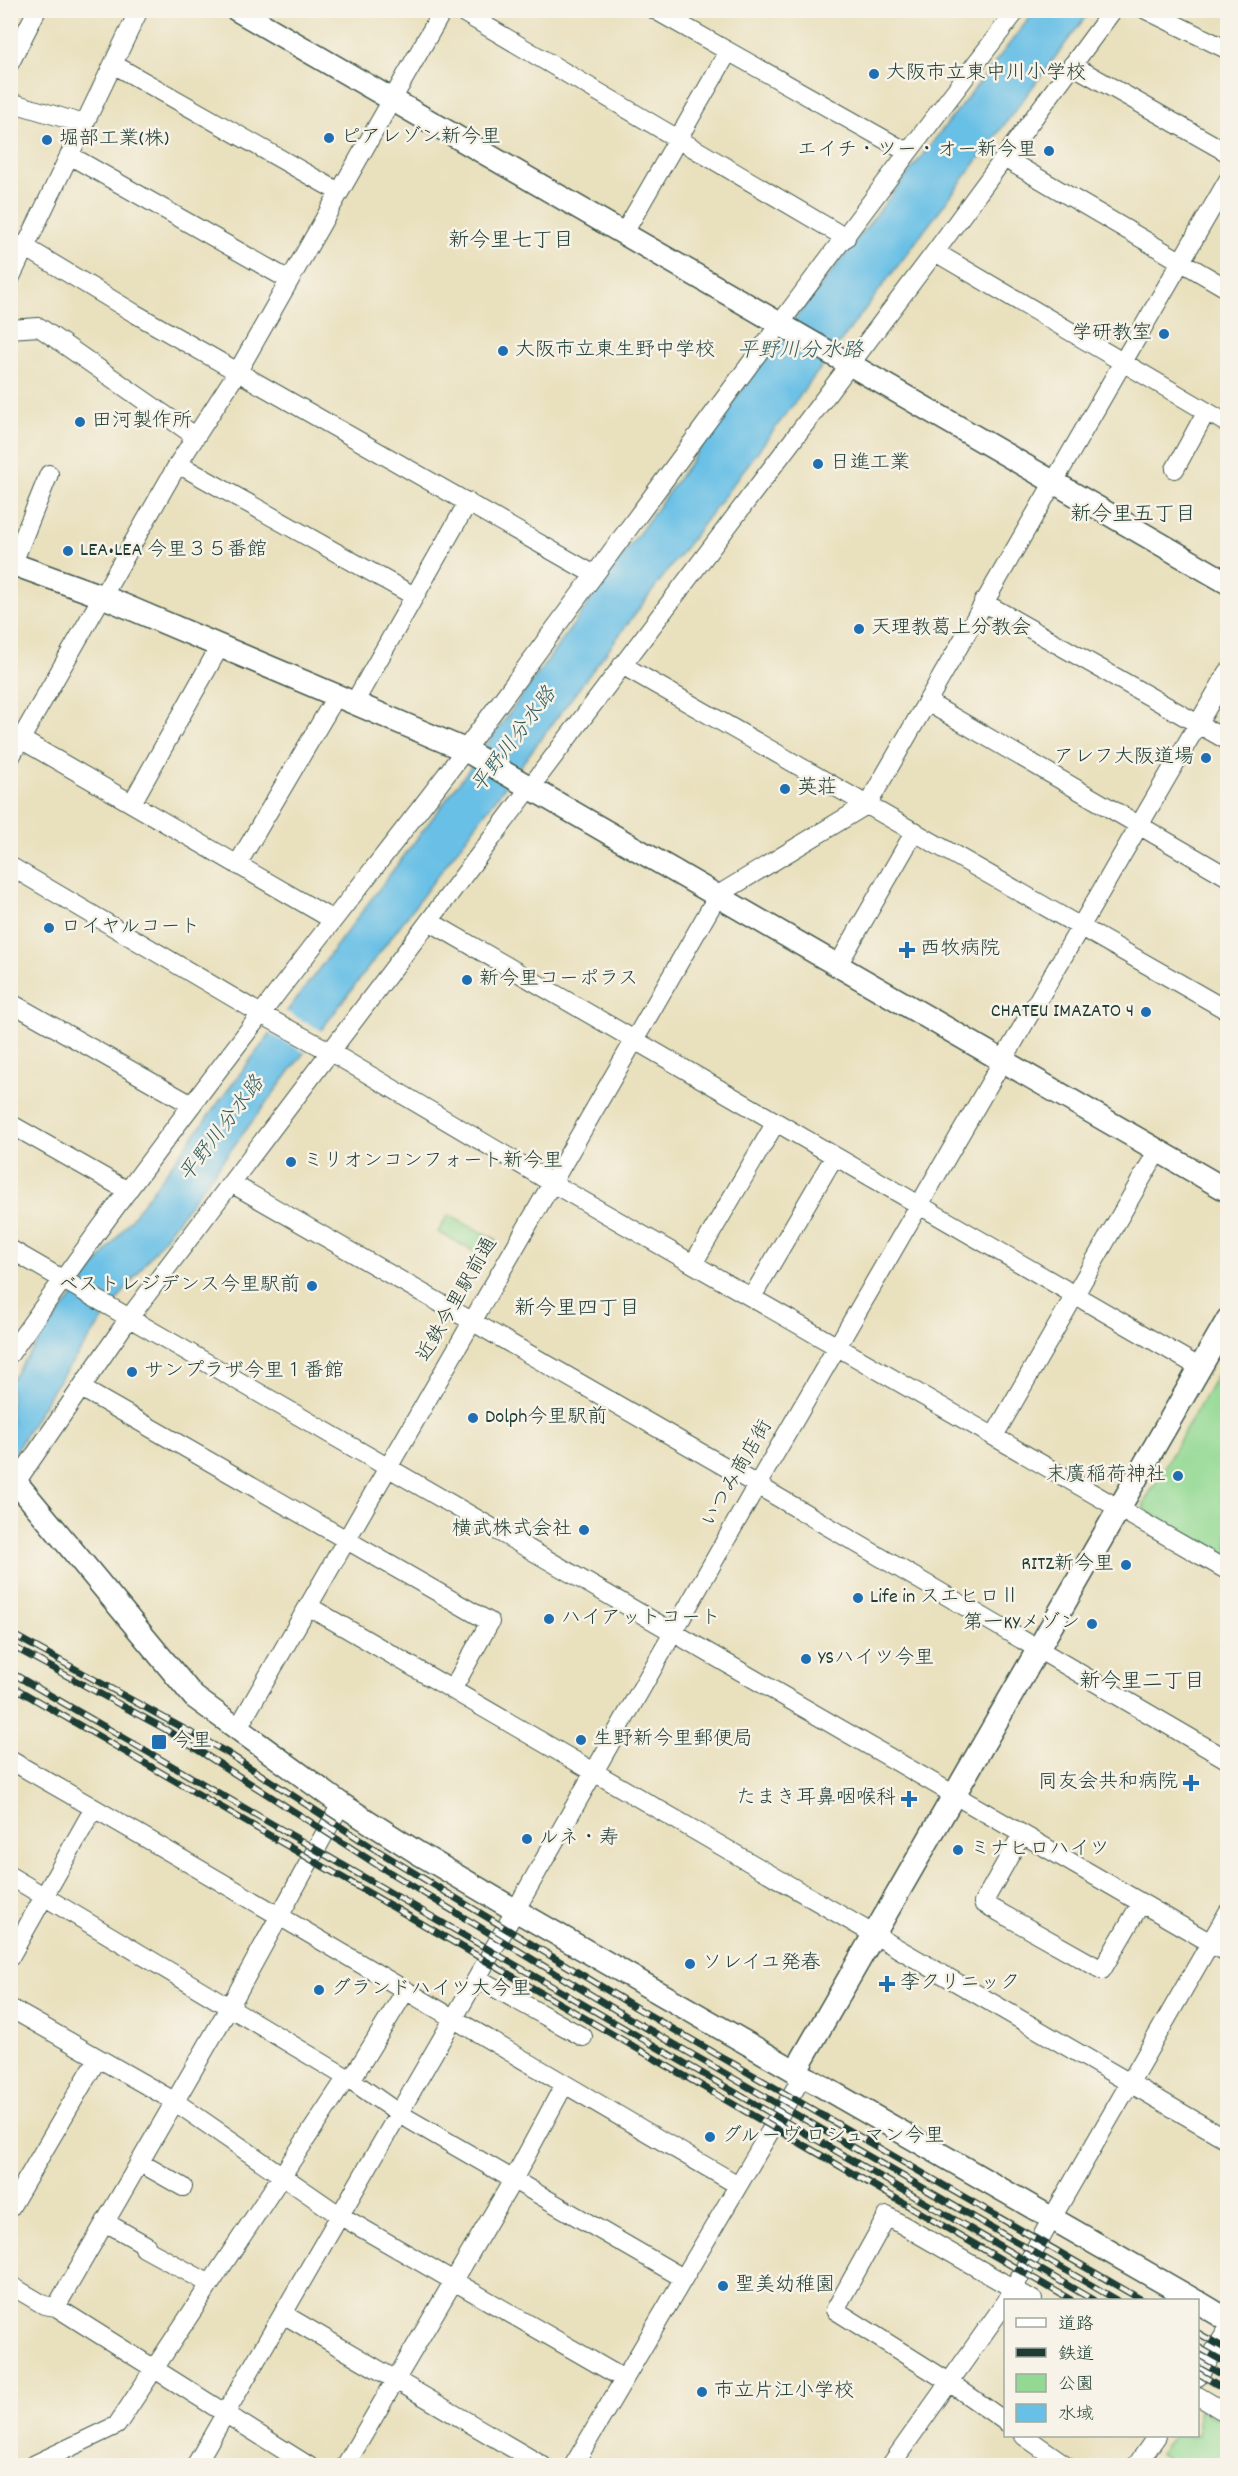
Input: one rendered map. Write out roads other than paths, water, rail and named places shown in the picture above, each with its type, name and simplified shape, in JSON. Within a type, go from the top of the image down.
[{"type":"street","points":[[10,63],[16,40],[37,10]]},
{"type":"street","points":[[10,279],[18,245],[69,155],[139,10]]},
{"type":"street","points":[[237,10],[390,101],[624,233],[1227,583]]},
{"type":"street","points":[[10,758],[16,736],[104,597],[195,436],[238,371],[443,10]]},
{"type":"street","points":[[459,10],[846,238]]},
{"type":"street","points":[[655,10],[907,152]]},
{"type":"street","points":[[10,1353],[192,1106],[465,750],[779,324],[846,238],[907,152],[1017,10]]},
{"type":"street","points":[[1113,10],[935,252],[429,921],[325,1049],[231,1183],[124,1315],[81,1388],[12,1483],[194,1697],[341,1804],[515,1910],[1191,2299]]},
{"type":"street","points":[[1146,10],[1227,50]]},
{"type":"street","points":[[624,233],[728,52]]},
{"type":"street","points":[[113,64],[339,192]]},
{"type":"street","points":[[1072,65],[1227,153]]},
{"type":"street","points":[[10,102],[84,124]]},
{"type":"street","points":[[69,155],[289,280]]},
{"type":"street","points":[[1004,159],[1227,289]]},
{"type":"street","points":[[718,895],[868,804],[1227,180]]},
{"type":"street","points":[[18,245],[593,574]]},
{"type":"street","points":[[935,252],[1227,424]]},
{"type":"street","points":[[10,329],[39,327],[195,436]]},
{"type":"street","points":[[1175,469],[1206,412]]},
{"type":"street","points":[[178,464],[414,596]]},
{"type":"street","points":[[49,474],[12,563],[104,597],[465,750],[1227,1191]]},
{"type":"street","points":[[237,865],[414,596],[468,502]]},
{"type":"street","points":[[983,602],[1227,741]]},
{"type":"street","points":[[132,803],[220,646]]},
{"type":"street","points":[[622,665],[1227,1011]]},
{"type":"street","name":"いつみ商店街","points":[[195,2466],[477,1978],[757,1485],[1003,1063],[1080,926],[1140,827],[1227,672]]},
{"type":"street","points":[[927,702],[1227,877]]},
{"type":"street","points":[[16,736],[333,920]]},
{"type":"street","points":[[838,965],[915,831]]},
{"type":"street","points":[[10,867],[552,1183],[1227,1571]]},
{"type":"street","name":"近鉄今里駅前通","points":[[238,1728],[718,895]]},
{"type":"street","points":[[429,921],[1199,1367]]},
{"type":"street","points":[[10,1002],[192,1106]]},
{"type":"street","points":[[693,1264],[776,1122]]},
{"type":"street","points":[[10,1124],[128,1191]]},
{"type":"street","points":[[994,1436],[1158,1150]]},
{"type":"street","points":[[752,1298],[834,1157]]},
{"type":"street","points":[[231,1183],[757,1485],[1227,1760]]},
{"type":"street","points":[[10,1249],[1227,1953]]},
{"type":"street","points":[[573,2466],[798,2084],[795,2070],[1227,1319]]},
{"type":"street","points":[[81,1388],[490,1622],[452,1690]]},
{"type":"street","points":[[308,1606],[1227,2140]]},
{"type":"street","points":[[10,1760],[280,1915],[564,2085],[738,2185]]},
{"type":"street","points":[[56,2307],[230,2006],[341,1804]]},
{"type":"street","points":[[10,1957],[46,1897],[94,1808]]},
{"type":"street","points":[[1022,1834],[983,1903],[1102,1970],[1141,1903]]},
{"type":"street","points":[[10,1876],[349,2078],[398,2112],[683,2278]]},
{"type":"street","points":[[1004,2421],[949,2382],[835,2310],[887,2216],[1009,2298],[1052,2218],[1227,1912]]},
{"type":"street","points":[[477,1978],[583,2037]]},
{"type":"street","points":[[31,2466],[117,2425],[406,1990]]},
{"type":"street","points":[[10,2008],[174,2101],[339,2215],[624,2379]]},
{"type":"street","points":[[10,2208],[98,2058]]},
{"type":"street","points":[[345,2466],[513,2180],[564,2085]]},
{"type":"street","points":[[140,2162],[183,2187]]},
{"type":"street","points":[[105,2222],[146,2245],[144,2248],[210,2284]]},
{"type":"street","points":[[10,2285],[44,2305],[56,2307],[309,2466]]},
{"type":"street","points":[[1199,2304],[1227,2320]]},
{"type":"street","points":[[890,2466],[1004,2305]]},
{"type":"street","points":[[283,2314],[543,2466]]},
{"type":"street","points":[[1199,2374],[1227,2329]]},
{"type":"street","points":[[1199,2397],[1227,2414]]},
{"type":"street","points":[[1025,2437],[1067,2466]]},
{"type":"street","points":[[1136,2466],[1156,2437]]},
{"type":"water","name":"平野川分水路","points":[[1035,11],[1090,11],[119,1298],[54,1387],[11,1459],[11,1381],[24,1361],[467,772],[776,343]]},
{"type":"railway","points":[[10,1633],[226,1752],[370,1846],[635,2007],[1140,2299]]},
{"type":"railway","points":[[10,1645],[165,1729],[376,1864],[629,2018],[1115,2299]]},
{"type":"railway","points":[[10,1672],[1091,2299]]},
{"type":"railway","points":[[10,1685],[1069,2299]]},
{"type":"railway","points":[[1199,2334],[1228,2350]]},
{"type":"railway","points":[[1199,2348],[1228,2364]]},
{"type":"railway","points":[[1199,2362],[1228,2378]]},
{"type":"railway","points":[[1199,2374],[1228,2391]]},
{"type":"place","name":"大阪市立東中川小学校","points":[[874,74]]},
{"type":"place","name":"ピアレゾン新今里","points":[[329,138]]},
{"type":"place","name":"堀部工業(株)","points":[[47,140]]},
{"type":"place","name":"エイチ・ツー・オー新今里","points":[[1049,151]]},
{"type":"place","name":"学研教室","points":[[1164,334]]},
{"type":"place","name":"大阪市立東生野中学校","points":[[503,351]]},
{"type":"place","name":"田河製作所","points":[[80,422]]},
{"type":"place","name":"日進工業","points":[[818,464]]},
{"type":"place","name":"LEA•LEA 今里３５番館","points":[[68,551]]},
{"type":"place","name":"天理教葛上分教会","points":[[859,629]]},
{"type":"place","name":"アレフ大阪道場","points":[[1206,758]]},
{"type":"place","name":"英荘","points":[[785,789]]},
{"type":"place","name":"ロイヤルコート","points":[[49,928]]},
{"type":"place","name":"西牧病院","points":[[907,950]]},
{"type":"place","name":"新今里コーポラス","points":[[467,980]]},
{"type":"place","name":"CHATEU IMAZATO 4","points":[[1146,1012]]},
{"type":"place","name":"ミリオンコンフォート新今里","points":[[291,1162]]},
{"type":"place","name":"ベストレジデンス今里駅前","points":[[312,1286]]},
{"type":"place","name":"サンプラザ今里１番館","points":[[132,1372]]},
{"type":"place","name":"Dolph今里駅前","points":[[473,1418]]},
{"type":"place","name":"末廣稲荷神社","points":[[1178,1476]]},
{"type":"place","name":"横武株式会社","points":[[584,1530]]},
{"type":"place","name":"RITZ新今里","points":[[1126,1565]]},
{"type":"place","name":"Life in スエヒロⅡ","points":[[858,1598]]},
{"type":"place","name":"ハイアットコート","points":[[549,1619]]},
{"type":"place","name":"第一KYメゾン","points":[[1092,1624]]},
{"type":"place","name":"YSハイツ今里","points":[[806,1659]]},
{"type":"place","name":"生野新今里郵便局","points":[[581,1740]]},
{"type":"place","name":"今里","points":[[159,1742]]},
{"type":"place","name":"同友会共和病院","points":[[1191,1783]]},
{"type":"place","name":"たまき耳鼻咽喉科","points":[[909,1799]]},
{"type":"place","name":"ルネ・寿","points":[[527,1839]]},
{"type":"place","name":"ミナヒロハイツ","points":[[958,1850]]},
{"type":"place","name":"ソレイユ発春","points":[[690,1964]]},
{"type":"place","name":"李クリニック","points":[[887,1984]]},
{"type":"place","name":"グランドハイツ大今里","points":[[319,1990]]},
{"type":"place","name":"グルーヴ ロシュマン今里","points":[[710,2137]]},
{"type":"place","name":"聖美幼稚園","points":[[723,2286]]},
{"type":"place","name":"市立片江小学校","points":[[702,2392]]},
{"type":"district","name":"新今里七丁目","points":[[511,242]]},
{"type":"district","name":"新今里五丁目","points":[[1133,516]]},
{"type":"district","name":"新今里四丁目","points":[[577,1310]]},
{"type":"district","name":"新今里二丁目","points":[[1142,1683]]}]
